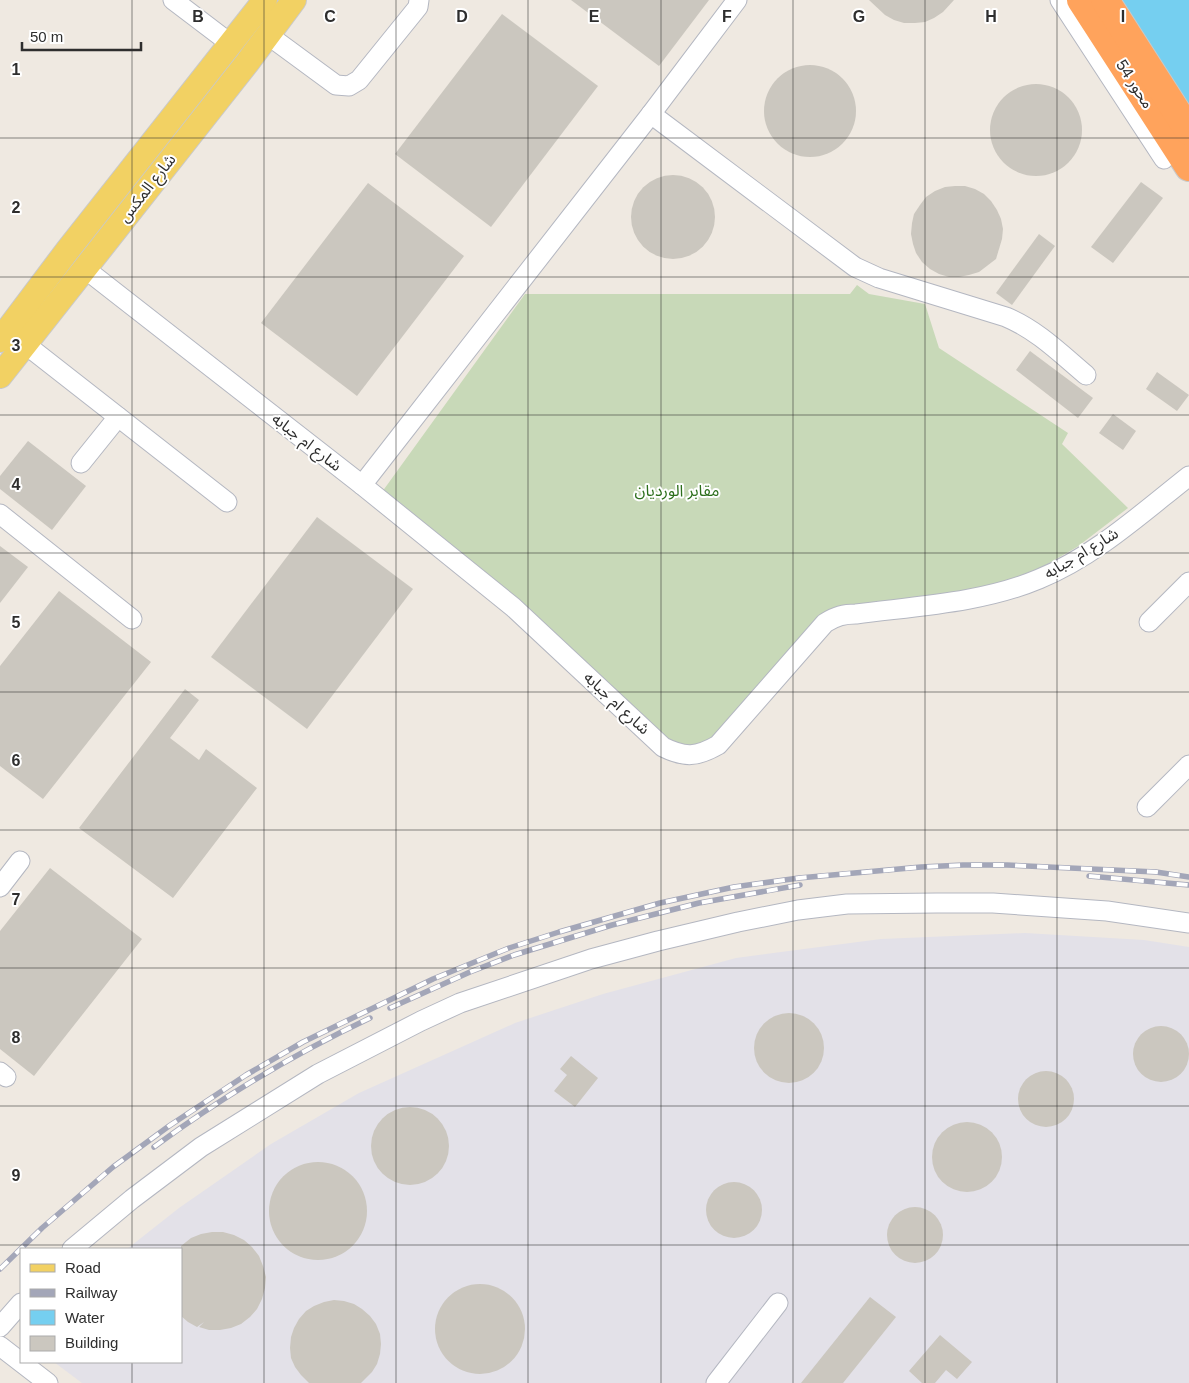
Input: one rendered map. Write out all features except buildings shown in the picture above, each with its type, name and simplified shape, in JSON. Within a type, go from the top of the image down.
[{"type":"highway","name":"محور 54","points":[[1081,0],[1177,163]]},
{"type":"highway","name":"محور 54","points":[[1105,0],[1189,131]]},
{"type":"main road","name":"شارع المكس","points":[[0,376],[8,335],[67,251],[265,0]]},
{"type":"main road","name":"شارع المكس","points":[[8,335],[84,268],[294,0]]},
{"type":"street","points":[[173,0],[231,44]]},
{"type":"street","points":[[268,35],[336,85],[349,86],[359,80],[418,7],[419,0]]},
{"type":"street","points":[[362,485],[651,114],[737,0]]},
{"type":"street","points":[[1060,0],[1177,163]]},
{"type":"street","points":[[651,114],[856,268],[879,278],[1020,323],[1041,336],[1086,375]]},
{"type":"street","name":"شارع ام جبابه","points":[[84,268],[362,485],[513,607],[663,747],[676,754],[691,756],[706,752],[718,745],[825,623],[834,617],[846,614],[956,602],[1001,592],[1040,579],[1076,560],[1118,532],[1189,476]]},
{"type":"street","points":[[8,335],[228,502]]},
{"type":"street","points":[[81,464],[118,417]]},
{"type":"street","points":[[0,514],[132,620]]},
{"type":"street","points":[[1149,622],[1189,582]]},
{"type":"street","points":[[1147,807],[1189,765]]},
{"type":"street","points":[[0,887],[20,861]]},
{"type":"street","points":[[73,1248],[132,1199],[201,1147],[318,1074],[460,1003],[591,959],[658,940],[738,922],[798,910],[847,904],[993,903],[1107,911],[1189,922]]},
{"type":"street","points":[[716,1383],[778,1303]]},
{"type":"street","points":[[0,1327],[20,1304]]},
{"type":"street","points":[[0,1346],[20,1361]]},
{"type":"street","points":[[22,1363],[48,1383]]},
{"type":"shaded area","points":[[1025,933],[1144,940],[1189,947],[1189,1383],[82,1383],[55,1363],[182,1363],[182,1248],[128,1248],[179,1208],[271,1144],[359,1093],[515,1023],[603,994],[736,958],[881,939]]},
{"type":"green space","name":"مقابر الورديان","points":[[857,285],[869,294],[925,304],[939,348],[1068,433],[1062,444],[1128,508],[1077,547],[1037,570],[994,585],[933,598],[832,609],[709,740],[701,745],[680,747],[669,739],[382,492],[525,294],[850,294]]},
{"type":"water","points":[[1121,0],[1189,0],[1189,106]]},
{"type":"railway","points":[[22,1248],[113,1167],[169,1126],[246,1075],[303,1042],[433,979],[509,948],[559,932],[660,903],[734,887],[799,878],[921,867],[1007,865],[1156,872],[1189,877]]},
{"type":"railway","points":[[1089,876],[1189,885]]},
{"type":"railway","points":[[390,1008],[470,972],[514,955],[612,925],[699,903],[800,885]]},
{"type":"railway","points":[[154,1147],[259,1077],[314,1046],[370,1018]]},
{"type":"railway","points":[[0,1269],[20,1249]]}]
